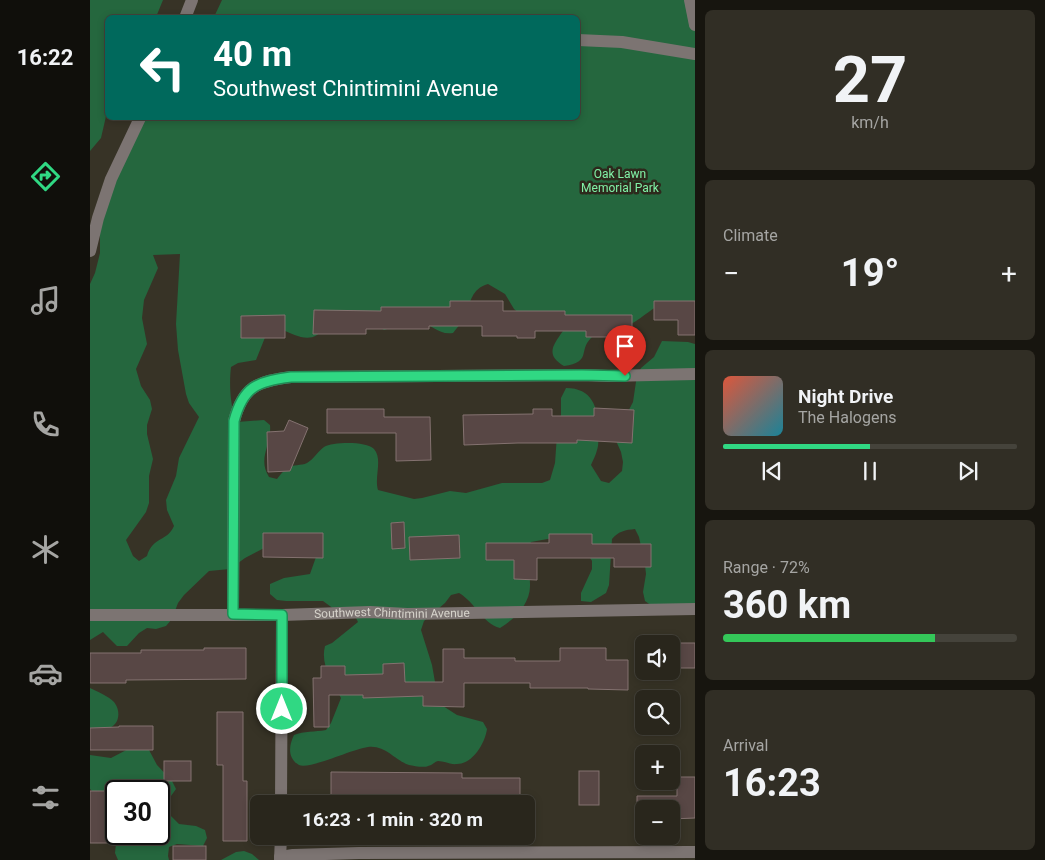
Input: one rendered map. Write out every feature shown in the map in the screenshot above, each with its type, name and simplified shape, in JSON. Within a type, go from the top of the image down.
[{"type":"street","points":[[185,15],[192,0]]},
{"type":"street","points":[[690,0],[695,25]]},
{"type":"street","points":[[580,40],[622,42],[695,54]]},
{"type":"street","points":[[90,251],[98,218],[111,179],[139,120]]},
{"type":"street","points":[[233,614],[234,421],[238,406],[244,396],[251,389],[262,383],[291,377],[695,374]]},
{"type":"street","name":"Southwest Chintimini Avenue","points":[[90,615],[282,615],[370,612],[407,614],[695,609]]},
{"type":"street","points":[[281,795],[282,615]]},
{"type":"street","points":[[280,845],[280,858],[294,855],[359,853],[695,852]]},
{"type":"green space","points":[[90,0],[163,0],[157,15],[105,15],[105,120],[101,138],[90,151]]},
{"type":"green space","name":"Oak Lawn Memorial Park","points":[[222,0],[695,0],[695,305],[671,301],[658,306],[627,326],[595,335],[587,343],[583,355],[578,362],[564,366],[554,358],[553,354],[554,345],[563,331],[559,316],[521,315],[514,309],[505,294],[488,284],[482,286],[475,293],[464,318],[453,333],[443,333],[415,320],[384,330],[354,310],[331,320],[313,337],[300,337],[283,330],[266,335],[256,360],[238,363],[231,367],[230,381],[233,409],[237,422],[264,420],[270,425],[264,464],[269,477],[277,479],[292,466],[307,463],[328,445],[342,443],[364,445],[370,446],[377,453],[378,490],[414,499],[450,491],[466,493],[502,483],[542,483],[550,480],[555,463],[561,415],[561,398],[566,388],[583,392],[593,402],[598,425],[598,444],[591,465],[601,481],[609,483],[622,471],[623,462],[617,443],[617,433],[633,402],[637,375],[641,368],[654,357],[662,341],[695,344],[695,609],[652,606],[645,601],[643,592],[646,574],[645,565],[639,537],[635,529],[622,531],[612,539],[609,585],[606,593],[591,602],[581,601],[581,593],[592,569],[592,561],[576,536],[564,536],[531,542],[527,554],[530,591],[525,604],[511,620],[500,628],[488,622],[459,593],[451,595],[445,603],[424,621],[421,630],[432,665],[438,699],[443,706],[457,715],[483,722],[487,729],[481,746],[468,761],[455,764],[438,761],[426,767],[409,765],[385,750],[374,747],[361,749],[312,765],[299,765],[292,759],[290,747],[294,735],[326,730],[331,723],[341,698],[326,667],[324,660],[325,646],[332,643],[358,622],[354,614],[338,612],[323,601],[277,600],[270,594],[270,584],[284,578],[310,574],[316,557],[270,545],[245,558],[230,569],[209,571],[184,595],[178,603],[172,619],[166,626],[156,629],[147,628],[139,633],[127,646],[117,646],[103,632],[90,640],[90,284],[100,253],[102,199],[142,120],[580,120],[580,15],[215,15]],"holes":[[[180,254],[176,324],[178,350],[186,394],[189,403],[199,417],[179,458],[176,476],[166,500],[167,510],[174,526],[168,535],[156,542],[147,556],[139,561],[133,556],[126,540],[146,512],[149,503],[149,476],[153,459],[147,434],[147,425],[152,409],[150,400],[141,386],[136,369],[147,344],[142,318],[144,300],[158,268],[153,255]]]},
{"type":"green space","points":[[90,688],[109,698],[114,702],[118,710],[118,719],[110,728],[90,728]]},
{"type":"green space","points":[[134,746],[149,750],[157,765],[172,781],[176,789],[170,797],[170,780],[105,780],[105,804],[90,789],[90,755],[111,758]]},
{"type":"green space","points":[[170,815],[179,824],[196,826],[205,830],[207,838],[203,846],[177,844],[169,847],[169,860],[118,860],[115,853],[116,845],[170,845]]},
{"type":"green space","points":[[244,851],[252,854],[259,860],[221,860],[236,852]]},
{"type":"building","points":[[450,301],[503,301],[503,311],[565,311],[565,315],[632,315],[632,337],[586,337],[586,331],[535,331],[535,338],[482,336],[482,326],[429,326],[429,329],[366,329],[366,334],[313,334],[314,310],[381,311],[381,307],[450,307]]},
{"type":"building","points":[[654,301],[695,301],[695,335],[678,335],[678,320],[654,320]]},
{"type":"building","points":[[285,315],[285,338],[241,338],[241,316]]},
{"type":"building","points":[[594,408],[634,410],[632,443],[577,440],[577,443],[464,445],[463,415],[533,414],[533,409],[552,409],[552,416],[594,416]]},
{"type":"building","points":[[327,409],[384,409],[384,417],[430,417],[431,460],[396,461],[396,433],[327,433]]},
{"type":"building","points":[[289,420],[308,428],[290,471],[268,472],[267,432],[284,431]]},
{"type":"building","points":[[404,522],[405,548],[392,549],[391,523]]},
{"type":"building","points":[[263,533],[323,533],[323,558],[263,557]]},
{"type":"building","points":[[549,534],[592,534],[592,544],[651,544],[651,567],[614,567],[614,558],[537,558],[537,580],[514,579],[514,560],[486,560],[486,543],[549,543]]},
{"type":"building","points":[[459,535],[460,558],[410,560],[409,537]]},
{"type":"building","points":[[680,643],[695,643],[695,668],[680,668]]},
{"type":"building","points":[[204,648],[246,648],[246,679],[126,680],[126,683],[90,683],[90,653],[141,653],[141,650],[204,650]]},
{"type":"building","points":[[560,648],[606,648],[606,660],[628,660],[628,690],[530,688],[530,683],[464,683],[464,707],[423,706],[423,696],[363,698],[363,695],[329,695],[329,727],[314,727],[313,678],[321,678],[321,666],[345,666],[345,675],[383,674],[383,664],[404,663],[405,682],[443,682],[443,649],[464,649],[464,658],[515,658],[515,661],[560,661]]},
{"type":"building","points":[[217,712],[243,712],[243,781],[247,781],[247,841],[223,841],[223,765],[217,765]]},
{"type":"building","points":[[153,726],[153,750],[90,750],[90,728]]},
{"type":"building","points":[[164,761],[191,761],[191,781],[164,780]]},
{"type":"building","points":[[579,771],[599,771],[599,805],[579,805]]},
{"type":"building","points":[[331,772],[462,773],[462,778],[520,778],[520,795],[331,795]]},
{"type":"building","points":[[680,777],[695,777],[695,818],[680,819],[680,800],[637,800],[637,796],[677,796],[677,790],[680,790]]},
{"type":"building","points":[[90,791],[105,791],[105,843],[90,843]]},
{"type":"building","points":[[173,846],[206,846],[206,860],[173,860]]},
{"type":"route","points":[[282,709],[282,615],[233,614],[234,527],[232,452],[234,421],[238,406],[251,389],[274,379],[291,377],[396,375],[625,376]]}]
